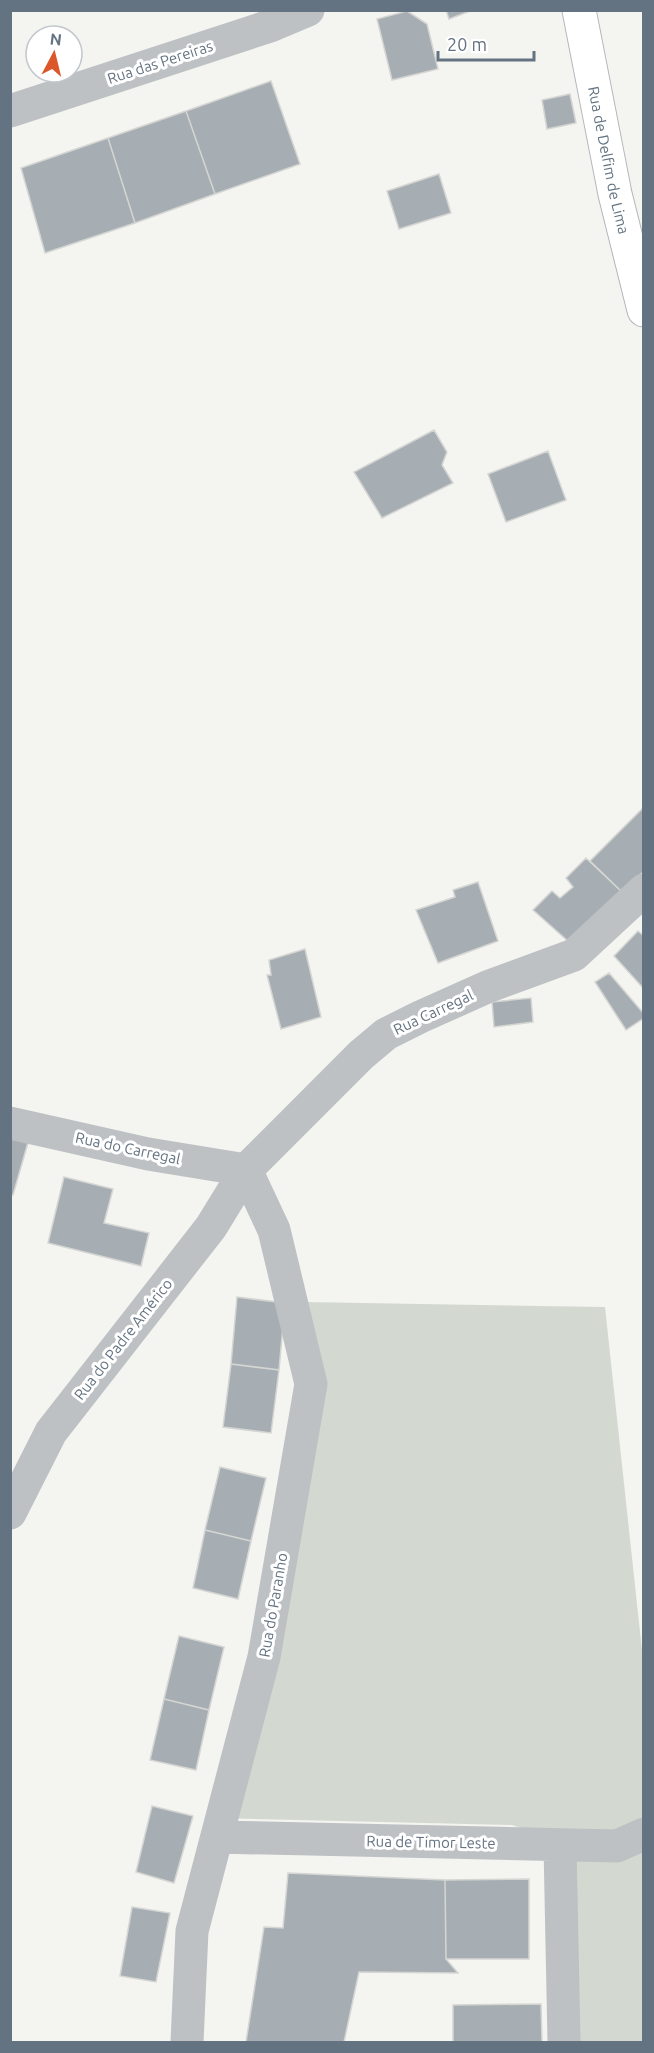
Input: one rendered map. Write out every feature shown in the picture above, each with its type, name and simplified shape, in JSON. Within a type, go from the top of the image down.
[{"type":"main road","name":"Rua de Delfim de Lima","points":[[579,10],[615,194],[644,309]]},
{"type":"street","name":"Rua das Pereiras","points":[[10,111],[270,26],[308,10]]},
{"type":"street","name":"Rua Carregal","points":[[246,1170],[361,1054],[386,1034],[487,987],[574,955],[644,890]]},
{"type":"street","name":"Rua do Carregal","points":[[10,1123],[148,1154],[246,1170]]},
{"type":"street","name":"Rua do Padre Américo","points":[[10,1513],[51,1432],[211,1227],[246,1170]]},
{"type":"street","name":"Rua do Paranho","points":[[187,2043],[192,1931],[264,1657],[311,1384],[274,1230],[246,1170]]},
{"type":"street","name":"Rua de Timor Leste","points":[[217,1837],[617,1846],[644,1834]]},
{"type":"street","points":[[560,1845],[564,2043]]},
{"type":"shaded area","points":[[304,1302],[605,1307],[644,1669],[643,2042],[560,2042],[567,1843],[512,1825],[217,1818],[296,1469]]},
{"type":"building","points":[[446,10],[473,10],[449,19]]},
{"type":"building","points":[[407,11],[427,24],[438,69],[392,80],[377,19]]},
{"type":"building","points":[[271,81],[300,164],[215,194],[186,111]]},
{"type":"building","points":[[570,94],[576,123],[547,129],[542,100]]},
{"type":"building","points":[[186,111],[215,194],[135,223],[108,138]]},
{"type":"building","points":[[108,138],[135,223],[45,253],[21,168]]},
{"type":"building","points":[[439,174],[451,213],[399,229],[387,191]]},
{"type":"building","points":[[434,430],[447,452],[442,465],[453,483],[382,518],[354,472]]},
{"type":"building","points":[[548,451],[566,500],[506,522],[488,474]]},
{"type":"building","points":[[644,807],[644,871],[622,892],[590,861]]},
{"type":"building","points":[[586,858],[622,892],[569,942],[533,910],[552,891],[560,898],[573,887],[566,878]]},
{"type":"building","points":[[478,882],[498,941],[438,963],[416,910],[455,897],[453,890]]},
{"type":"building","points":[[638,931],[644,936],[644,989],[614,956]]},
{"type":"building","points":[[305,949],[321,1017],[281,1029],[267,975],[271,975],[269,960]]},
{"type":"building","points":[[609,973],[644,1014],[644,1018],[626,1030],[595,982]]},
{"type":"building","points":[[531,998],[533,1022],[494,1027],[492,1002]]},
{"type":"building","points":[[10,1129],[31,1132],[13,1195],[10,1194]]},
{"type":"building","points":[[64,1177],[113,1189],[104,1223],[149,1233],[141,1266],[48,1243]]},
{"type":"building","points":[[237,1297],[285,1303],[279,1370],[231,1364]]},
{"type":"building","points":[[231,1364],[279,1370],[271,1433],[223,1427]]},
{"type":"building","points":[[220,1467],[266,1478],[251,1541],[205,1530]]},
{"type":"building","points":[[205,1530],[251,1541],[238,1599],[193,1588]]},
{"type":"building","points":[[179,1636],[224,1647],[209,1710],[164,1699]]},
{"type":"building","points":[[164,1699],[209,1710],[196,1770],[150,1760]]},
{"type":"building","points":[[152,1806],[193,1816],[174,1883],[136,1872]]},
{"type":"building","points":[[288,1873],[445,1880],[446,1959],[458,1973],[359,1972],[344,2042],[246,2042],[264,1927],[283,1928]]},
{"type":"building","points":[[529,1879],[529,1959],[446,1959],[445,1880]]},
{"type":"building","points":[[132,1907],[170,1913],[156,1982],[120,1976]]},
{"type":"building","points":[[541,2004],[542,2042],[453,2042],[453,2005]]}]
